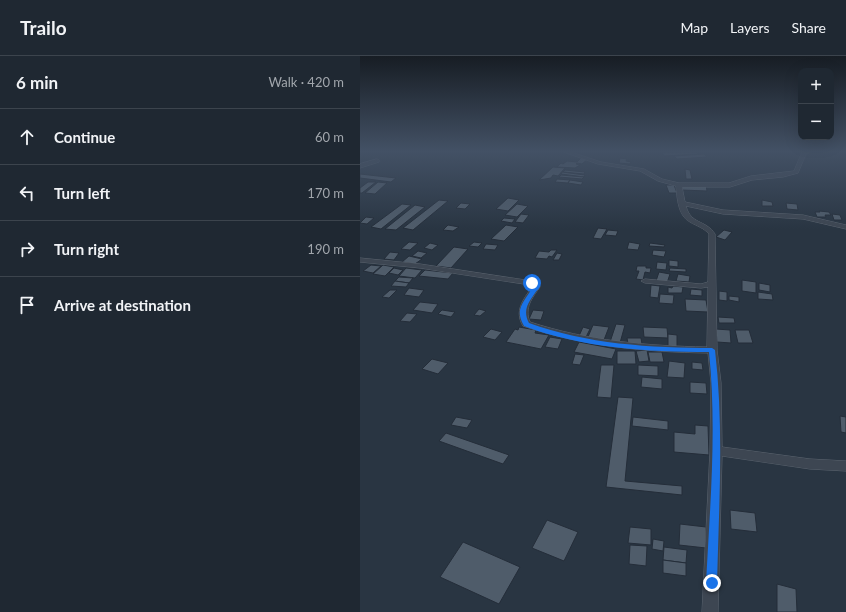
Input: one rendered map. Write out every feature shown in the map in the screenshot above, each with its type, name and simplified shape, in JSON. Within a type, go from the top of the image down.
[{"type":"street","points":[[656,178],[678,185],[730,185],[752,178]]},
{"type":"street","points":[[678,185],[681,203],[687,218],[712,232],[712,350],[716,383],[716,451],[710,612]]},
{"type":"street","points":[[681,203],[723,212],[803,217],[846,227]]},
{"type":"street","points":[[360,260],[420,266],[532,283],[536,285],[536,287],[522,311],[526,324],[539,329],[623,346],[666,350],[712,350]]},
{"type":"street","points":[[645,281],[701,286],[713,284]]},
{"type":"street","points":[[716,451],[810,464],[846,466]]},
{"type":"building","points":[[360,178],[396,178],[396,178],[391,182]]},
{"type":"building","points":[[541,178],[551,178],[551,178],[539,180]]},
{"type":"building","points":[[557,179],[570,180],[568,183],[555,182]]},
{"type":"building","points":[[570,180],[583,182],[581,185],[568,183]]},
{"type":"building","points":[[368,182],[376,182],[360,193],[360,188]]},
{"type":"building","points":[[378,182],[387,183],[375,194],[365,193]]},
{"type":"building","points":[[682,184],[706,184],[707,191],[682,190]]},
{"type":"building","points":[[666,185],[674,185],[677,193],[669,193]]},
{"type":"building","points":[[508,198],[519,200],[508,211],[496,209]]},
{"type":"building","points":[[439,200],[448,201],[413,230],[403,228]]},
{"type":"building","points":[[762,200],[772,202],[773,206],[762,206]]},
{"type":"building","points":[[461,203],[470,204],[465,209],[456,208]]},
{"type":"building","points":[[786,203],[797,204],[798,210],[787,209]]},
{"type":"building","points":[[402,204],[411,205],[381,229],[371,227]]},
{"type":"building","points":[[517,204],[528,206],[517,217],[505,215]]},
{"type":"building","points":[[415,205],[425,207],[396,230],[385,229]]},
{"type":"building","points":[[819,211],[829,212],[831,215],[825,215],[826,217],[817,217],[815,212],[820,212]]},
{"type":"building","points":[[521,214],[529,215],[523,223],[515,222]]},
{"type":"building","points":[[832,214],[840,215],[842,220],[834,220]]},
{"type":"building","points":[[366,217],[374,218],[367,224],[360,223]]},
{"type":"building","points":[[504,218],[515,219],[512,223],[501,221]]},
{"type":"building","points":[[448,225],[459,227],[453,231],[443,230]]},
{"type":"building","points":[[506,225],[518,227],[504,241],[491,239]]},
{"type":"building","points":[[598,228],[607,229],[601,239],[593,238]]},
{"type":"building","points":[[608,230],[618,231],[616,236],[605,235]]},
{"type":"building","points":[[724,230],[732,232],[725,240],[716,237]]},
{"type":"building","points":[[409,242],[418,243],[410,250],[401,249]]},
{"type":"building","points":[[474,242],[482,243],[478,247],[469,246]]},
{"type":"building","points":[[629,242],[640,244],[638,250],[627,249]]},
{"type":"building","points":[[430,243],[438,245],[432,250],[424,248]]},
{"type":"building","points":[[650,243],[665,245],[664,247],[649,246]]},
{"type":"building","points":[[486,244],[498,245],[495,250],[483,249]]},
{"type":"building","points":[[454,247],[468,249],[451,268],[436,266]]},
{"type":"building","points":[[551,250],[557,250],[552,257],[549,256],[547,259],[535,258],[539,251],[549,252]]},
{"type":"building","points":[[653,250],[666,251],[664,257],[652,255]]},
{"type":"building","points":[[418,251],[427,253],[421,258],[412,256]]},
{"type":"building","points":[[390,252],[399,253],[394,260],[384,259]]},
{"type":"building","points":[[557,253],[562,254],[559,260],[553,260]]},
{"type":"building","points":[[409,256],[422,259],[415,264],[402,262]]},
{"type":"building","points":[[669,260],[678,261],[678,267],[669,266]]},
{"type":"building","points":[[657,262],[667,263],[666,270],[656,269]]},
{"type":"building","points":[[371,265],[381,266],[373,273],[363,271]]},
{"type":"building","points":[[383,265],[394,267],[385,276],[373,274]]},
{"type":"building","points":[[637,266],[646,266],[646,268],[651,268],[650,273],[645,272],[643,280],[636,279],[639,271],[636,271]]},
{"type":"building","points":[[394,268],[403,270],[398,275],[389,273]]},
{"type":"building","points":[[406,268],[422,270],[415,278],[399,276]]},
{"type":"building","points":[[670,268],[686,269],[686,272],[669,271]]},
{"type":"building","points":[[425,270],[453,273],[448,279],[419,276]]},
{"type":"building","points":[[659,272],[670,274],[667,283],[656,281]]},
{"type":"building","points":[[678,274],[690,276],[689,282],[676,281]]},
{"type":"building","points":[[399,277],[413,278],[409,283],[395,281]]},
{"type":"building","points":[[742,280],[756,282],[756,293],[742,291]]},
{"type":"building","points":[[395,281],[409,283],[406,287],[391,286]]},
{"type":"building","points":[[759,283],[770,285],[770,292],[759,290]]},
{"type":"building","points":[[651,285],[660,286],[658,298],[650,297]]},
{"type":"building","points":[[673,286],[683,287],[682,293],[668,293],[668,287],[672,288]]},
{"type":"building","points":[[409,288],[424,290],[419,297],[404,295]]},
{"type":"building","points":[[691,289],[702,290],[702,296],[690,295]]},
{"type":"building","points":[[390,290],[397,290],[389,298],[382,297]]},
{"type":"building","points":[[719,291],[727,292],[727,301],[719,300]]},
{"type":"building","points":[[758,292],[772,294],[773,300],[758,299]]},
{"type":"building","points":[[660,294],[674,295],[673,304],[659,303]]},
{"type":"building","points":[[729,296],[739,297],[739,302],[729,300]]},
{"type":"building","points":[[685,299],[706,300],[708,312],[686,311]]},
{"type":"building","points":[[420,302],[438,304],[432,313],[413,310]]},
{"type":"building","points":[[479,309],[486,311],[480,316],[474,315]]},
{"type":"building","points":[[442,310],[455,312],[451,317],[438,314]]},
{"type":"building","points":[[533,310],[544,311],[541,320],[529,319]]},
{"type":"building","points":[[407,313],[417,314],[410,322],[400,321]]},
{"type":"building","points":[[718,317],[734,318],[735,323],[719,323]]},
{"type":"building","points":[[616,324],[625,325],[620,343],[610,342]]},
{"type":"building","points":[[593,325],[609,327],[604,340],[588,337]]},
{"type":"building","points":[[519,327],[536,330],[535,333],[549,335],[541,349],[506,342],[515,329],[518,330]]},
{"type":"building","points":[[583,327],[590,329],[586,337],[579,336]]},
{"type":"building","points":[[643,327],[667,328],[668,338],[644,337]]},
{"type":"building","points":[[491,329],[502,332],[495,340],[483,337]]},
{"type":"building","points":[[716,329],[730,330],[731,343],[717,342]]},
{"type":"building","points":[[735,330],[749,330],[753,343],[738,343]]},
{"type":"building","points":[[668,334],[677,335],[677,347],[668,346]]},
{"type":"building","points":[[550,337],[562,339],[558,349],[545,347]]},
{"type":"building","points":[[627,338],[641,338],[642,344],[628,344]]},
{"type":"building","points":[[579,342],[616,349],[612,359],[574,352]]},
{"type":"building","points":[[647,350],[649,361],[639,362],[636,351]]},
{"type":"building","points":[[617,351],[635,351],[636,364],[617,364]]},
{"type":"building","points":[[648,352],[662,352],[664,362],[650,362]]},
{"type":"building","points":[[575,354],[584,355],[580,365],[572,364]]},
{"type":"building","points":[[432,359],[448,363],[438,374],[422,369]]},
{"type":"building","points":[[669,361],[685,363],[684,378],[667,377]]},
{"type":"building","points":[[692,362],[702,363],[703,370],[692,369]]},
{"type":"building","points":[[601,365],[614,365],[611,398],[597,397]]},
{"type":"building","points":[[638,365],[658,366],[658,376],[638,375]]},
{"type":"building","points":[[642,377],[662,379],[662,389],[641,387]]},
{"type":"building","points":[[690,382],[706,383],[707,394],[690,393]]},
{"type":"building","points":[[618,397],[633,398],[625,481],[682,486],[682,495],[606,487]]},
{"type":"building","points":[[840,416],[846,417],[846,433],[841,432]]},
{"type":"building","points":[[456,417],[472,420],[467,428],[451,425]]},
{"type":"building","points":[[633,417],[668,421],[668,430],[632,426]]},
{"type":"building","points":[[695,425],[708,426],[709,455],[674,452],[674,432],[695,434]]},
{"type":"building","points":[[446,433],[509,455],[503,464],[439,441]]},
{"type":"building","points":[[730,510],[755,513],[757,532],[731,529]]},
{"type":"building","points":[[547,520],[578,532],[564,561],[532,548]]},
{"type":"building","points":[[680,524],[706,527],[706,548],[679,545]]},
{"type":"building","points":[[630,527],[651,529],[651,545],[628,543]]},
{"type":"building","points":[[653,539],[664,541],[663,551],[652,549]]},
{"type":"building","points":[[463,542],[520,567],[499,604],[440,577]]},
{"type":"building","points":[[630,545],[647,546],[646,566],[629,564]]},
{"type":"building","points":[[664,547],[687,550],[686,563],[663,560]]},
{"type":"building","points":[[663,560],[686,563],[686,576],[663,573]]},
{"type":"building","points":[[777,584],[796,589],[797,612],[777,612]]},
{"type":"route","points":[[532,283],[536,285],[536,287],[522,311],[526,324],[539,329],[623,346],[666,350],[712,350],[716,383],[716,451],[712,583]]}]
